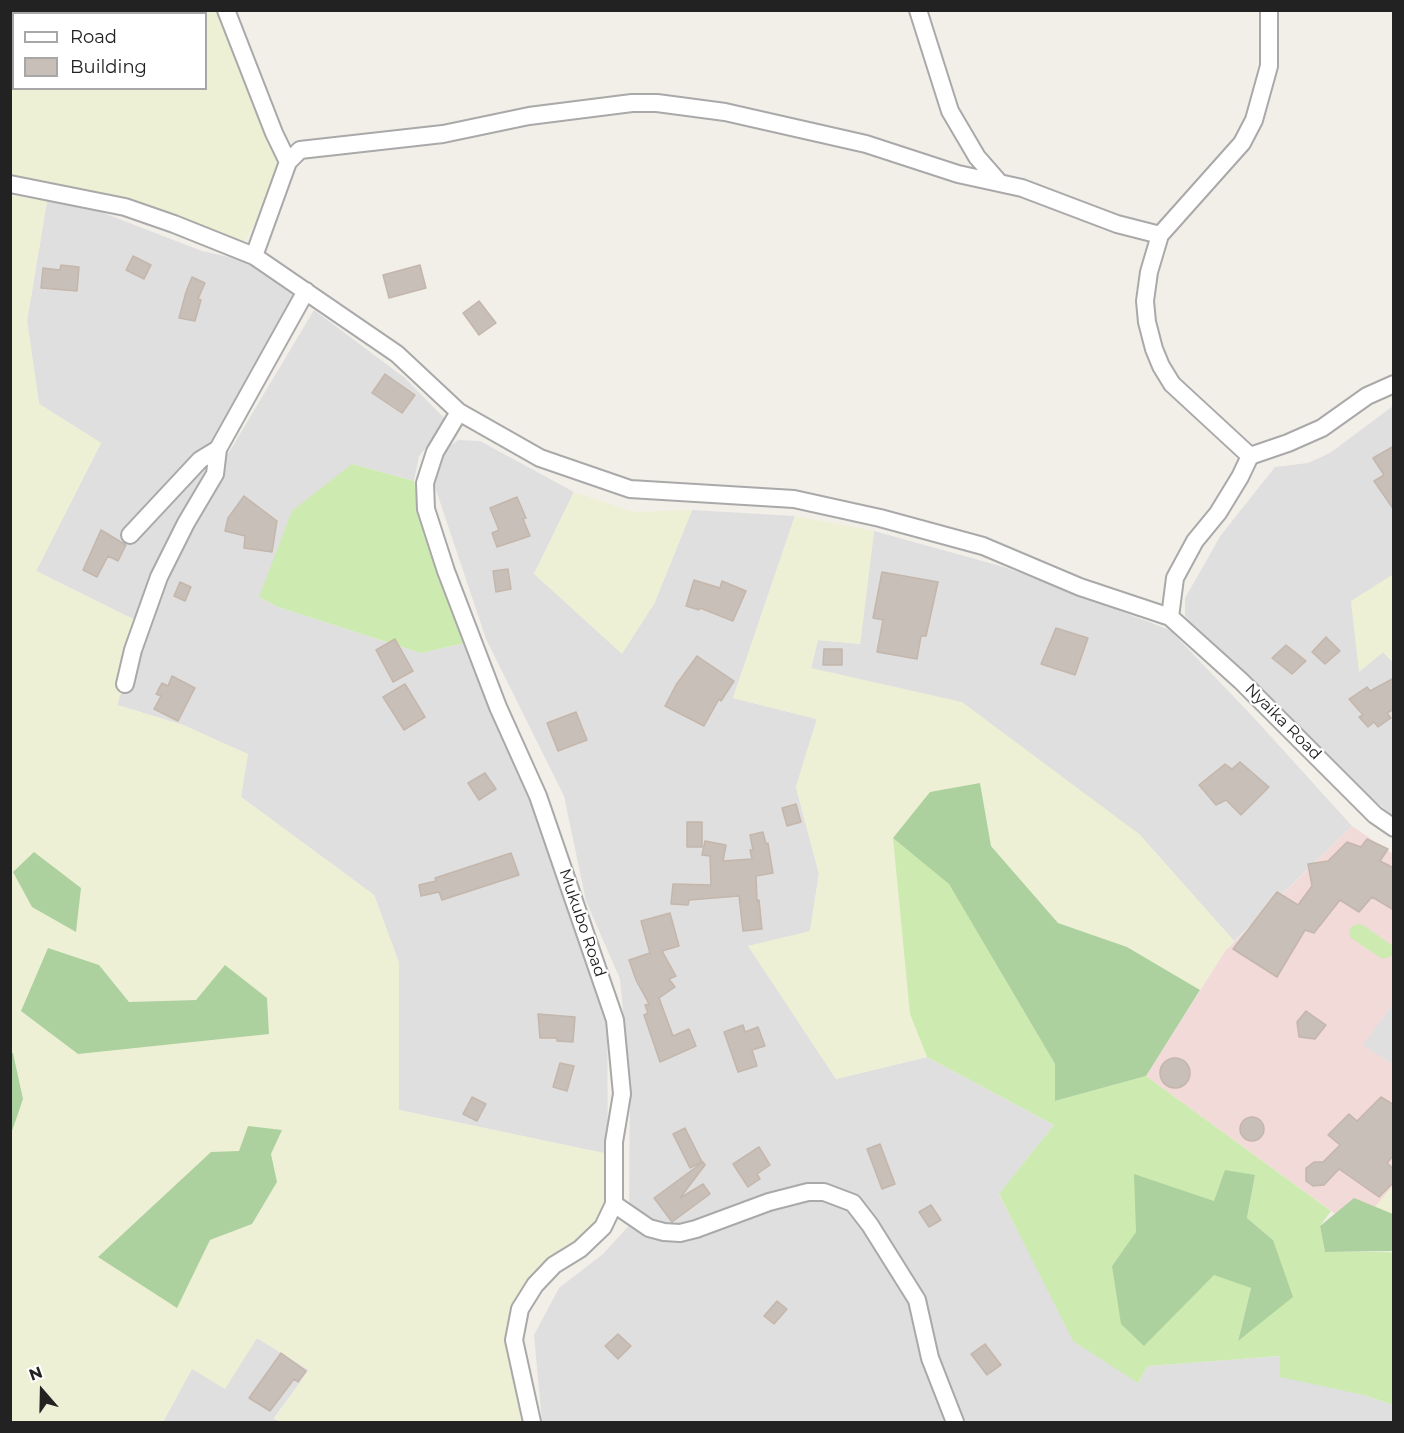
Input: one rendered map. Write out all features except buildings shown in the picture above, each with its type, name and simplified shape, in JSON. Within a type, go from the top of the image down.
[{"type":"street","points":[[226,10],[274,133],[288,162]]},
{"type":"street","points":[[918,10],[950,111],[976,157],[998,181]]},
{"type":"street","points":[[1250,456],[1172,384],[1154,349],[1145,301],[1149,272],[1160,235],[1242,143],[1254,120],[1269,66],[1269,10]]},
{"type":"street","points":[[254,256],[288,162],[300,150],[443,134],[529,116],[632,103],[657,103],[725,112],[866,144],[958,174],[998,181],[1117,224],[1160,235]]},
{"type":"street","points":[[10,184],[125,207],[254,256],[397,354],[459,412],[540,458],[630,489],[794,499],[880,518],[983,546],[1080,587],[1170,617],[1174,578],[1195,541],[1218,513],[1250,456],[1322,428],[1367,396],[1394,384]]},
{"type":"street","points":[[130,535],[200,460],[218,448],[306,291]]},
{"type":"street","name":"Mukubo Road","points":[[459,412],[435,452],[425,483],[426,509],[446,571],[498,707],[538,796],[615,1020],[622,1094],[614,1142],[614,1204],[603,1227],[580,1249],[554,1265],[535,1285],[520,1309],[514,1340],[532,1422]]},
{"type":"street","points":[[125,684],[133,650],[159,577],[186,523],[215,474],[218,448]]},
{"type":"street","name":"Nyaika Road","points":[[1170,617],[1241,681],[1375,815],[1394,828]]},
{"type":"street","points":[[614,1204],[649,1228],[680,1233],[769,1202],[808,1192],[824,1192],[853,1203],[870,1225],[917,1300],[930,1358],[955,1422]]},
{"type":"shaded area","points":[[47,201],[101,212],[202,251],[243,260],[299,299],[227,433],[228,454],[314,310],[405,378],[448,422],[419,456],[414,481],[352,464],[259,597],[278,607],[421,653],[469,642],[532,791],[607,1005],[608,1154],[399,1110],[399,963],[374,895],[241,797],[247,754],[183,725],[117,705],[143,624],[36,571],[101,443],[39,404],[27,321]]},
{"type":"shaded area","points":[[1393,406],[1393,578],[1359,671],[1383,652],[1393,662],[1393,816],[1344,775],[1296,724],[1191,627],[1185,615],[1185,598],[1221,535],[1275,467],[1308,463],[1330,453]]},
{"type":"shaded area","points":[[458,440],[480,441],[574,492],[534,574],[654,604],[692,510],[795,516],[733,698],[817,719],[796,787],[819,874],[810,932],[749,946],[836,1079],[927,1057],[1054,1125],[999,1195],[1028,1250],[1138,1383],[1148,1366],[1280,1356],[1364,1395],[1393,1405],[1393,1422],[542,1422],[534,1335],[559,1288],[603,1254],[635,1219],[629,1212],[630,1084],[620,979],[586,901],[564,796],[486,639],[433,481],[442,451]]},
{"type":"shaded area","points":[[874,531],[1004,567],[1170,630],[1352,826],[1234,941],[1139,834],[811,668],[818,640],[860,644]]},
{"type":"shaded area","points":[[1352,826],[1393,854],[1393,1003],[1363,1045],[1393,1065],[1393,1186],[1356,1229],[1146,1076],[1225,951]]},
{"type":"shaded area","points":[[1393,1003],[1393,1065],[1362,1045]]},
{"type":"shaded area","points":[[257,1338],[309,1370],[274,1418],[281,1422],[163,1422],[192,1368]]},
{"type":"green space","points":[[10,11],[226,11],[286,175],[244,241],[90,191],[11,178]]},
{"type":"green space","points":[[10,195],[47,201],[27,321],[39,404],[101,443],[36,571],[143,624],[117,705],[183,725],[248,754],[241,797],[374,895],[399,963],[399,1110],[608,1154],[602,1216],[508,1329],[521,1422],[281,1422],[274,1419],[309,1370],[257,1338],[225,1389],[192,1369],[163,1422],[11,1422],[10,1134],[23,1099],[13,1053],[10,1053]],"holes":[[[99,965],[129,1002],[196,1000],[225,966],[269,1034],[21,1011]],[[281,1130],[271,1154],[277,1182],[252,1224],[211,1240]]]},
{"type":"green space","points":[[352,464],[414,481],[420,511],[469,642],[421,653],[278,607],[259,597],[292,511]]},
{"type":"green space","points":[[574,492],[634,512],[692,510],[654,604],[622,654],[534,574]]},
{"type":"green space","points":[[795,516],[874,531],[860,644],[818,640],[811,668],[962,702],[1139,834],[1234,941],[1200,990],[1127,947],[1058,923],[991,846],[980,783],[910,1014],[927,1057],[836,1079],[748,946],[810,931],[819,874],[796,787],[817,719],[733,698]]},
{"type":"green space","points":[[1392,575],[1394,577],[1393,662],[1383,652],[1359,672],[1351,601]]},
{"type":"green space","points":[[980,783],[991,846],[1058,923],[1127,947],[1200,990],[1146,1076],[1055,1101],[1055,1064],[949,884],[893,838],[930,792]]},
{"type":"green space","points":[[893,838],[949,883],[1055,1064],[1055,1101],[1146,1076],[1331,1211],[1320,1226],[1325,1252],[1390,1252],[1393,1254],[1393,1405],[1364,1395],[1280,1377],[1280,1356],[1148,1366],[1138,1383],[1073,1341],[999,1194],[1054,1125],[927,1057],[910,1014]],"holes":[[[1255,1175],[1247,1218],[1273,1240],[1238,1340],[1251,1288],[1214,1274],[1112,1266],[1136,1233],[1215,1201]]]},
{"type":"green space","points":[[34,852],[81,888],[76,932],[32,907],[13,872]]},
{"type":"green space","points":[[1363,925],[1393,946],[1393,956],[1382,959],[1351,938],[1349,931],[1352,926]]},
{"type":"green space","points":[[48,948],[99,965],[129,1002],[196,1000],[225,965],[267,998],[269,1034],[78,1054],[21,1011]]},
{"type":"green space","points":[[10,1053],[13,1053],[23,1099],[11,1134]]},
{"type":"green space","points":[[248,1126],[282,1130],[271,1154],[277,1182],[252,1224],[210,1240],[177,1308],[98,1257],[211,1152],[239,1151]]},
{"type":"green space","points":[[1225,1170],[1255,1175],[1247,1218],[1273,1240],[1293,1297],[1238,1341],[1251,1288],[1214,1275],[1144,1346],[1121,1324],[1112,1266],[1136,1232],[1134,1174],[1214,1201]]},
{"type":"green space","points":[[1393,1186],[1393,1254],[1356,1229]]},
{"type":"green space","points":[[1354,1198],[1393,1214],[1393,1251],[1325,1252],[1320,1226]]}]
